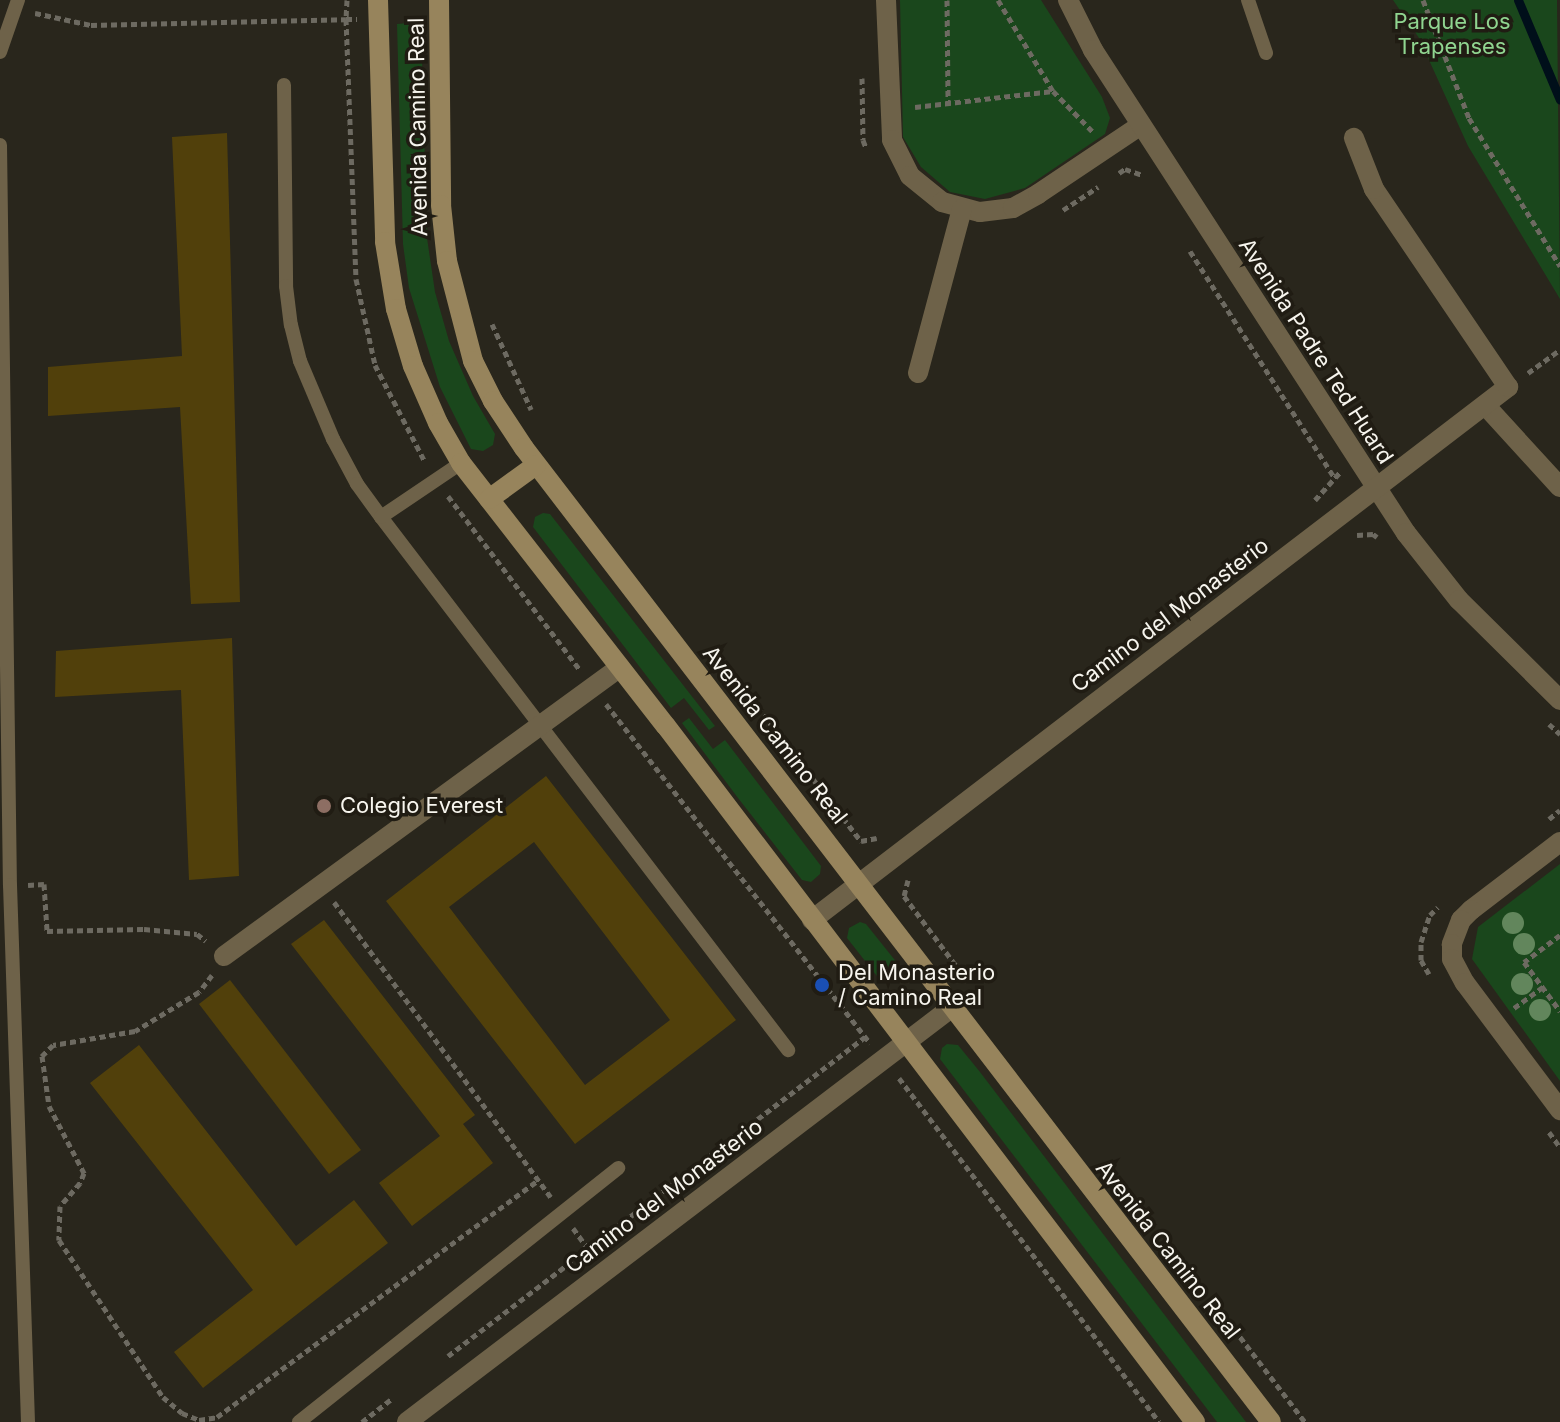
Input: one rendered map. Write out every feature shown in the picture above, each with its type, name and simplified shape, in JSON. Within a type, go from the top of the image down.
[{"type":"main road","name":"Avenida Camino Real","points":[[378,0],[385,242],[396,309],[413,366],[438,423],[461,463],[1195,1422]]},
{"type":"main road","name":"Avenida Camino Real","points":[[439,0],[441,205],[447,261],[473,361],[493,401],[536,465],[1271,1422]]},
{"type":"main road","points":[[489,499],[536,465]]},
{"type":"street","points":[[886,0],[888,109],[892,140],[910,176],[942,202],[980,212],[1013,208],[1141,125]]},
{"type":"street","name":"Avenida Padre Ted Huard","points":[[1068,0],[1086,38],[1141,125],[1406,533],[1459,600],[1560,700]]},
{"type":"street","points":[[1354,138],[1374,189],[1508,387]]},
{"type":"street","points":[[918,373],[962,209]]},
{"type":"street","name":"Camino del Monasterio","points":[[812,920],[1508,387]]},
{"type":"street","points":[[1485,405],[1560,487]]},
{"type":"street","points":[[224,956],[620,667]]},
{"type":"street","points":[[1560,842],[1471,910],[1455,931],[1452,959],[1457,972],[1560,1110]]},
{"type":"street","name":"Camino del Monasterio","points":[[407,1422],[951,1008]]},
{"type":"lane","points":[[1248,0],[1266,53]]},
{"type":"lane","points":[[0,52],[17,4]]},
{"type":"lane","points":[[284,85],[286,286],[291,325],[300,361],[321,415],[357,484],[788,1050]]},
{"type":"lane","points":[[0,145],[10,885],[28,1422]]},
{"type":"lane","points":[[381,517],[461,463]]},
{"type":"lane","points":[[299,1422],[618,1168]]},
{"type":"path","points":[[947,0],[948,104]]},
{"type":"path","points":[[998,0],[1053,91],[1108,148]]},
{"type":"path","points":[[1423,0],[1469,118],[1560,266]]},
{"type":"path","points":[[17,4],[91,25],[346,19]]},
{"type":"path","points":[[861,67],[863,140],[869,153]]},
{"type":"path","points":[[888,109],[1053,91]]},
{"type":"path","points":[[1114,177],[1125,169],[1140,172],[1148,185]]},
{"type":"path","points":[[1059,212],[1103,184]]},
{"type":"path","points":[[1182,238],[1334,477]]},
{"type":"path","points":[[490,320],[508,366],[540,422]]},
{"type":"path","points":[[1508,387],[1560,350]]},
{"type":"path","points":[[1306,507],[1328,489],[1334,477],[1357,460]]},
{"type":"path","points":[[1351,540],[1359,533],[1373,534],[1380,540]]},
{"type":"path","points":[[729,669],[861,841],[875,840],[885,832]]},
{"type":"path","points":[[1537,713],[1560,734]]},
{"type":"path","points":[[912,876],[906,882],[904,896],[958,969]]},
{"type":"path","points":[[10,885],[44,884],[47,931],[144,929],[197,934],[224,956],[199,992],[135,1031],[53,1045],[42,1056],[49,1106],[84,1173],[80,1183],[60,1206],[59,1240],[163,1397],[182,1413],[199,1420],[217,1417],[539,1180]]},
{"type":"path","points":[[322,885],[588,1249]]},
{"type":"path","points":[[1560,935],[1524,962],[1560,1011]]},
{"type":"path","points":[[1494,1023],[1543,987]]},
{"type":"path","points":[[437,1364],[865,1037]]},
{"type":"path","points":[[900,1080],[1159,1422]]},
{"type":"path","points":[[1227,1319],[1305,1422]]},
{"type":"path","points":[[362,1422],[399,1393]]},
{"type":"green space","points":[[900,0],[1041,0],[1102,97],[1110,118],[1105,134],[1025,188],[985,199],[950,192],[921,167],[903,137]]},
{"type":"green space","name":"Parque Los Trapenses","points":[[1393,0],[1557,0],[1560,299],[1468,146],[1419,38]]},
{"type":"green space","points":[[421,22],[427,238],[435,292],[449,341],[473,396],[495,434],[493,445],[483,451],[471,449],[440,387],[409,288],[403,244],[397,24]]},
{"type":"green space","points":[[550,514],[715,726],[709,730],[684,698],[671,708],[533,527],[535,517]]},
{"type":"green space","points":[[689,718],[713,749],[725,740],[821,866],[820,874],[811,882],[802,880],[682,723]]},
{"type":"green space","points":[[1560,864],[1560,1081],[1472,959],[1478,927]]},
{"type":"green space","points":[[860,922],[866,924],[898,964],[880,980],[847,938],[849,928]]},
{"type":"green space","points":[[947,1044],[958,1045],[980,1072],[1246,1422],[1217,1422],[940,1059],[942,1048]]},
{"type":"building","points":[[227,133],[240,602],[191,604],[180,407],[48,416],[48,367],[182,356],[172,137]]},
{"type":"building","points":[[232,638],[239,876],[189,880],[181,690],[55,697],[56,651]]},
{"type":"building","points":[[546,776],[736,1020],[575,1144],[386,901]],"holes":[[[534,842],[670,1020],[585,1085],[449,907]]]},
{"type":"building","points":[[324,920],[475,1115],[463,1124],[493,1163],[412,1226],[379,1183],[440,1136],[291,944]]},
{"type":"building","points":[[230,980],[361,1150],[329,1174],[199,1004]]},
{"type":"building","points":[[139,1045],[296,1246],[354,1200],[388,1243],[203,1388],[174,1352],[253,1290],[90,1083]]},
{"type":"waterway","points":[[1518,0],[1560,100]]},
{"type":"place","name":"Colegio Everest","points":[[324,806]]},
{"type":"place","name":"Del Monasterio / Camino Real","points":[[822,985]]}]
